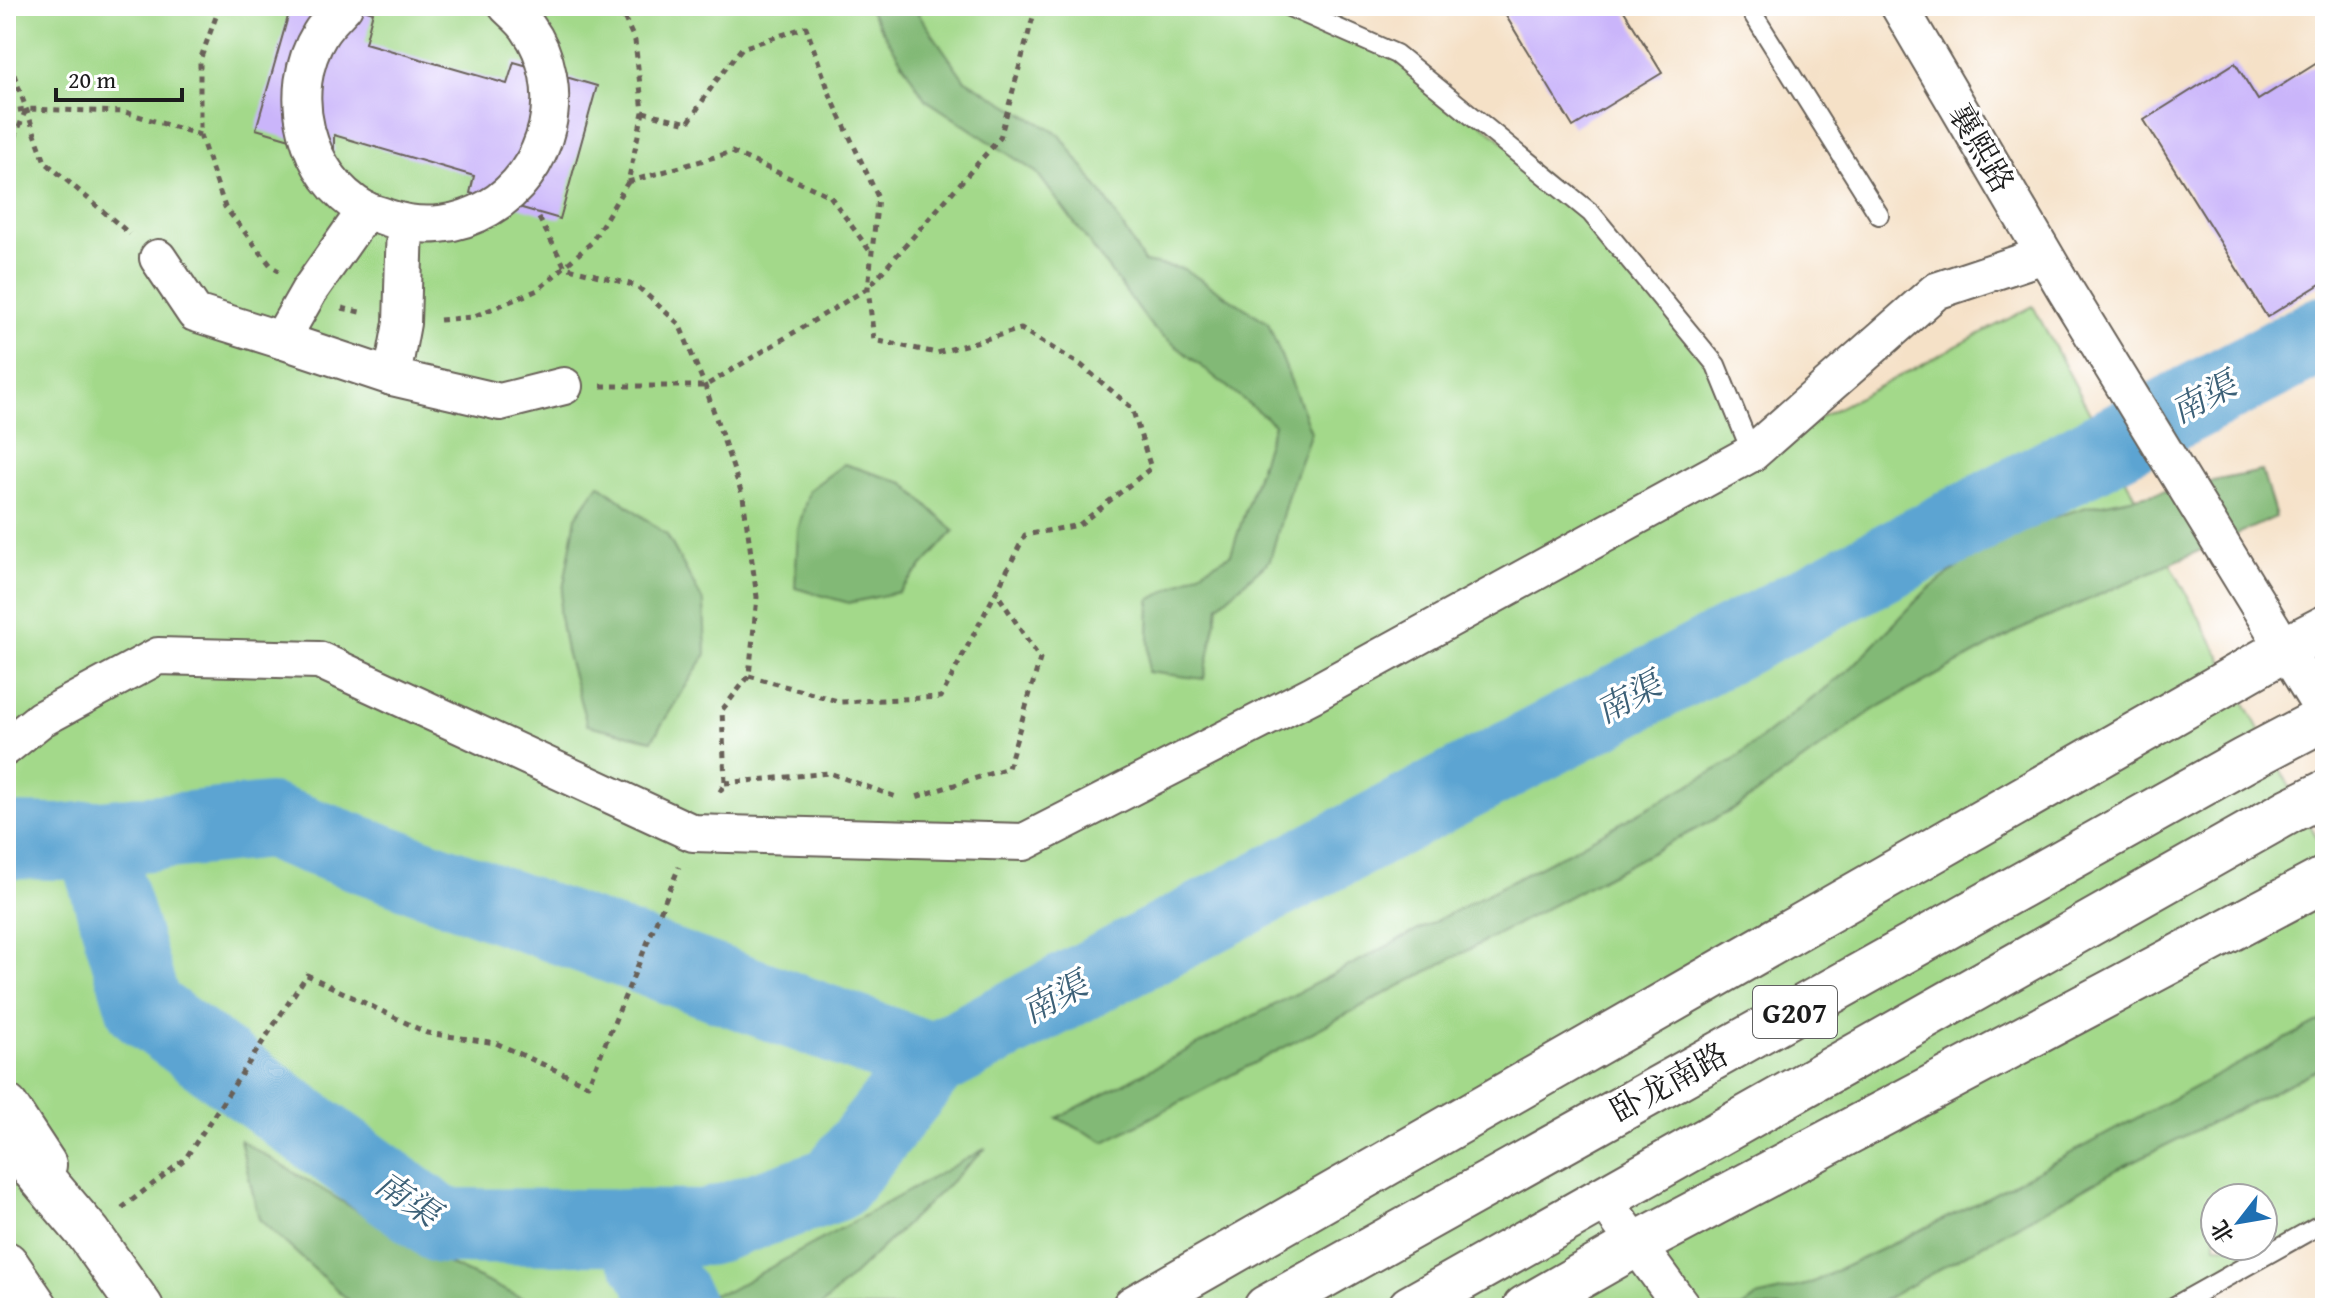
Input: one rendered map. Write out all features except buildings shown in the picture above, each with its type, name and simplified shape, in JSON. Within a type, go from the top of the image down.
[{"type":"main road","points":[[1134,1308],[2325,628]]},
{"type":"main road","name":"卧龙南路","points":[[1266,1308],[2325,716]]},
{"type":"main road","name":"G207","points":[[1410,1308],[2325,793]]},
{"type":"main road","points":[[1525,1308],[1637,1244],[2325,879]]},
{"type":"main road","points":[[6,1107],[141,1308]]},
{"type":"main road","points":[[6,1136],[89,1234]]},
{"type":"street","points":[[344,6],[320,34],[304,71],[302,112],[312,150],[334,184],[366,210],[405,223],[447,224],[487,210],[520,184],[542,148],[552,107],[546,65],[528,27],[507,6]]},
{"type":"street","name":"襄熙路","points":[[1899,6],[2044,255],[2325,716]]},
{"type":"street","points":[[281,340],[309,291],[366,210]]},
{"type":"street","points":[[392,377],[402,323],[405,223]]},
{"type":"street","points":[[6,747],[41,719],[158,656],[319,660],[692,834],[1024,842],[1313,694],[1752,453],[1936,291],[2044,255]]},
{"type":"street","points":[[158,258],[195,313],[392,377],[500,402],[564,386]]},
{"type":"street","points":[[1603,1199],[1683,1308]]},
{"type":"lane","points":[[1287,6],[1396,54],[1591,213],[1716,365],[1752,453]]},
{"type":"lane","points":[[1748,6],[1879,215]]},
{"type":"lane","points":[[2171,1308],[2325,1222]]},
{"type":"path","points":[[6,112],[26,109],[125,112],[200,135],[200,60],[220,6]]},
{"type":"path","points":[[564,386],[705,386],[868,288],[1000,138],[1036,6]]},
{"type":"path","points":[[643,112],[688,123],[742,48],[806,27],[831,97],[878,197],[868,288],[874,340],[937,353],[1021,329],[1081,365],[1132,408],[1151,468],[1079,525],[1025,535],[941,697],[841,702],[749,676]]},
{"type":"path","points":[[6,52],[45,162],[158,258]]},
{"type":"path","points":[[6,161],[26,109]]},
{"type":"path","points":[[628,182],[732,152],[830,196],[872,254]]},
{"type":"path","points":[[89,1234],[185,1159],[307,975],[427,1033],[496,1043],[588,1085],[692,834],[725,783],[722,710],[749,676],[757,597],[743,497],[705,386],[679,324],[637,286],[565,267],[520,184]]},
{"type":"path","points":[[725,783],[829,773],[904,800],[1008,768],[1040,659],[996,592]]},
{"type":"green space","points":[[6,6],[1321,6],[1396,54],[1591,213],[1716,365],[1752,453],[2033,306],[2325,853],[2325,1222],[2279,1248],[2279,1182],[2199,1182],[2199,1262],[2253,1262],[2171,1308],[6,1308]]},
{"type":"green space","points":[[867,6],[913,6],[964,79],[1060,135],[1108,202],[1144,262],[1184,269],[1268,323],[1311,432],[1288,495],[1270,560],[1219,605],[1204,679],[1148,672],[1150,600],[1231,554],[1274,424],[1152,327],[1037,173],[925,99]]},
{"type":"green space","points":[[844,464],[904,483],[954,531],[899,592],[849,603],[795,588],[798,530],[809,490]]},
{"type":"green space","points":[[2262,471],[2276,517],[2015,632],[1873,710],[1738,807],[1105,1142],[1057,1118],[1566,853],[1732,761],[1849,670],[1925,592],[2004,532],[2087,507]]},
{"type":"green space","points":[[599,484],[667,535],[704,603],[706,654],[652,740],[587,725],[566,651],[559,612],[576,517]]},
{"type":"green space","points":[[2325,1018],[2325,1066],[2118,1169],[1870,1308],[1742,1308],[1757,1297],[1809,1284],[1975,1204]]},
{"type":"green space","points":[[240,1140],[438,1259],[543,1308],[357,1308],[259,1219]]},
{"type":"green space","points":[[986,1148],[819,1308],[635,1308],[728,1291]]},
{"type":"waterway","name":"南渠","points":[[6,841],[60,842],[269,821],[932,1061],[2325,333]]},
{"type":"waterway","name":"南渠","points":[[93,838],[144,1008],[442,1226],[706,1228],[834,1184],[932,1061]]},
{"type":"waterway","points":[[629,1227],[678,1308]]}]
